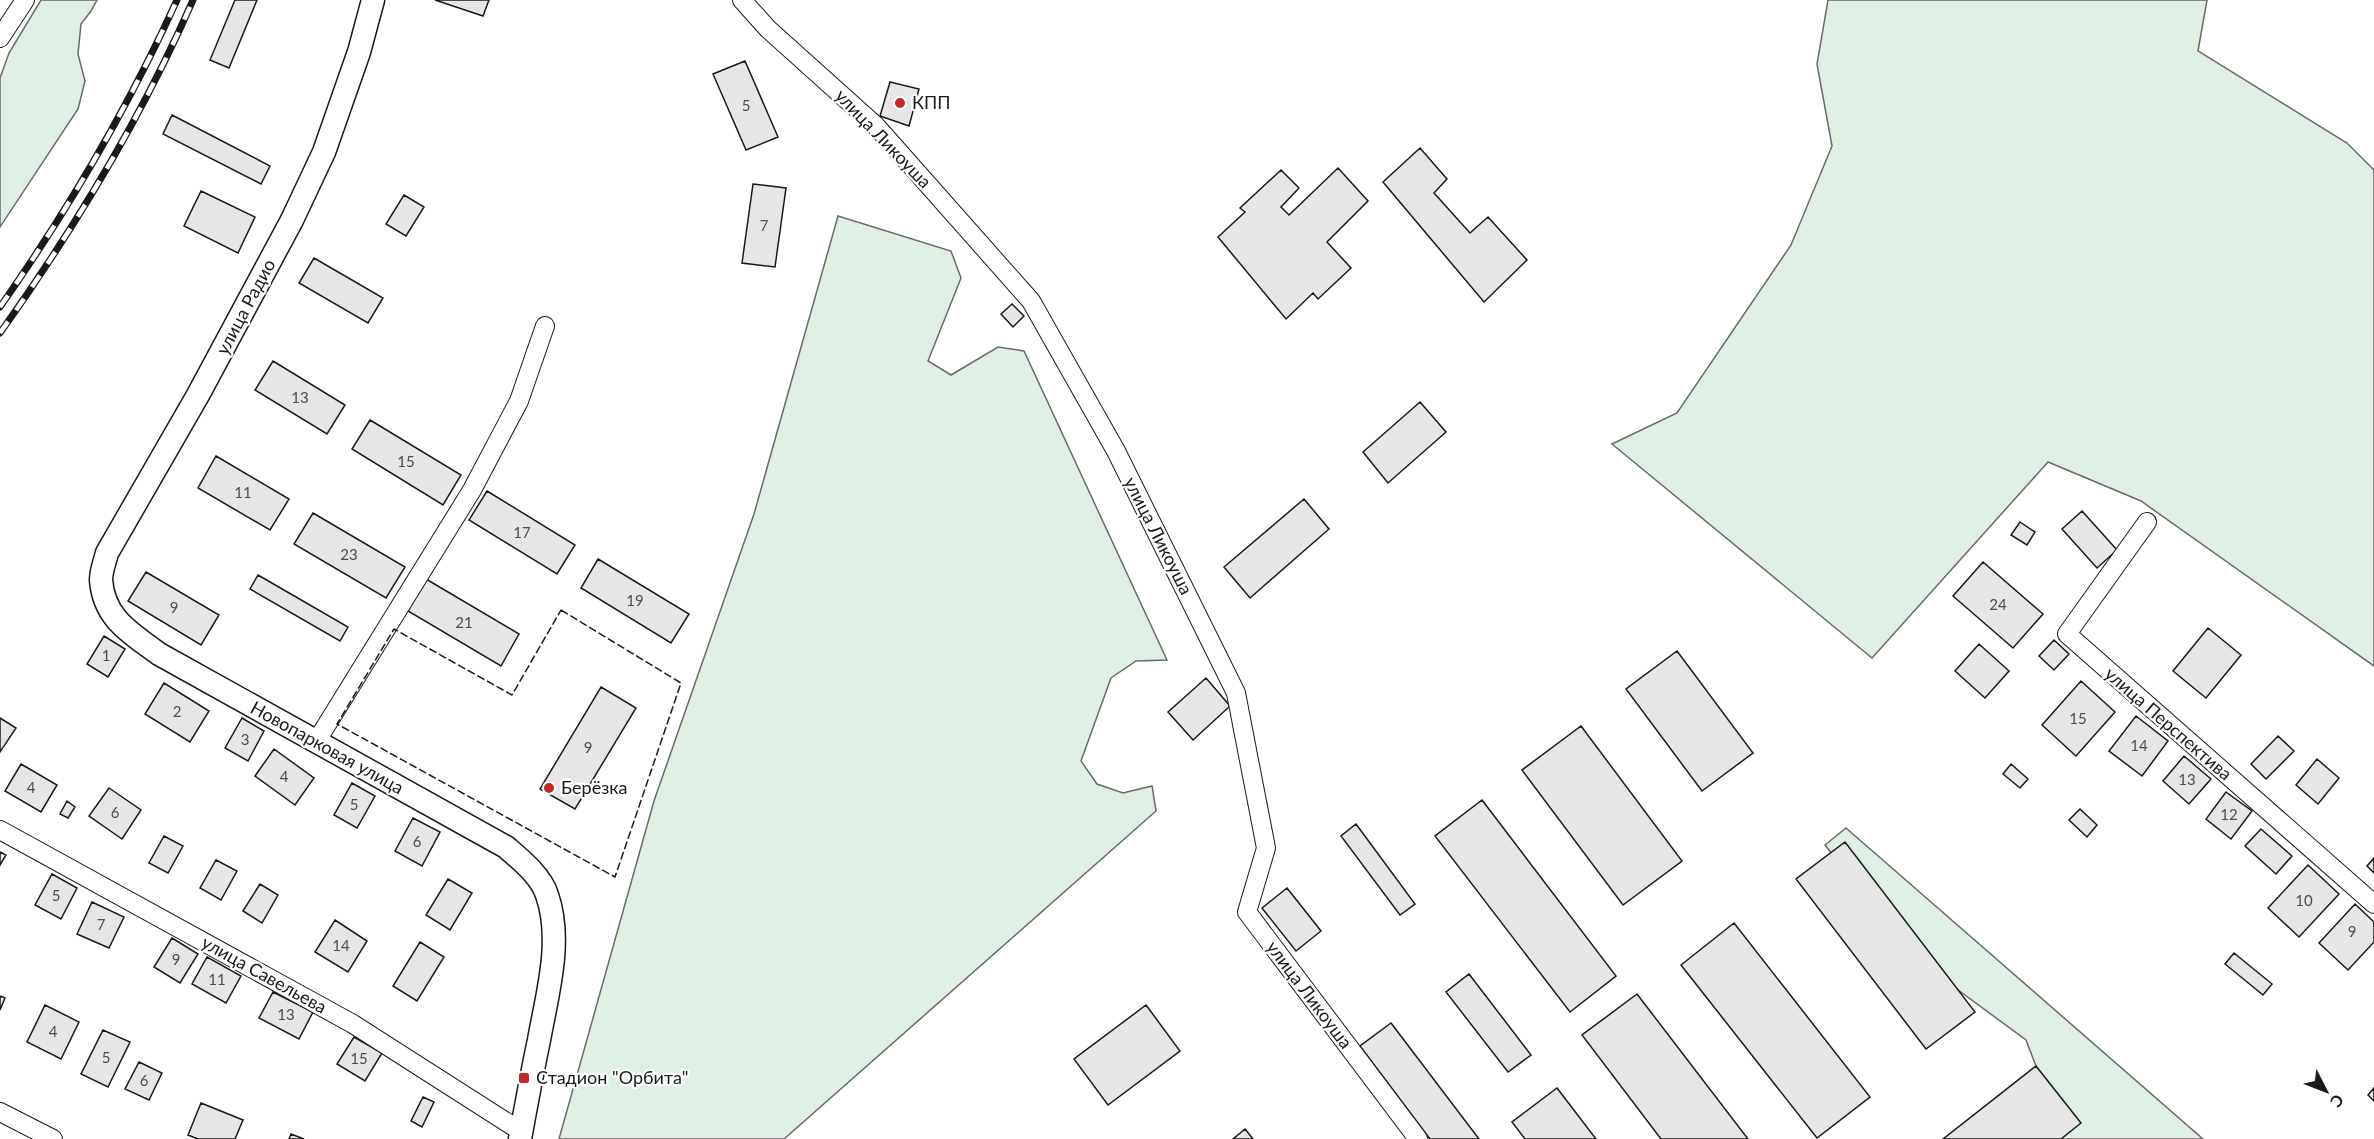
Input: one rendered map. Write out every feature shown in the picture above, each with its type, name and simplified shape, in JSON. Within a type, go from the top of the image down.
[{"type":"street","points":[[0,38],[25,0]]},
{"type":"street","name":"улица Радио","points":[[106,603],[101,578],[107,553],[198,395],[292,220],[324,152],[359,52],[373,0]]},
{"type":"street","name":"улица Ликоуша","points":[[742,0],[768,28],[876,126],[1030,301],[1116,451],[1236,693],[1266,849],[1247,912],[1418,1139]]},
{"type":"street","points":[[316,742],[472,490],[519,401],[545,326]]},
{"type":"street","name":"улица Перспектива","points":[[2147,522],[2067,634],[2374,904]]},
{"type":"street","name":"Новопарковая улица","points":[[106,603],[120,625],[159,654],[506,847],[526,864],[547,893],[553,916],[553,942],[549,985],[521,1135]]},
{"type":"street","name":"улица Савельева","points":[[0,830],[354,1024],[521,1135]]},
{"type":"street","points":[[0,1112],[52,1139]]},
{"type":"green space","points":[[41,0],[97,0],[81,24],[78,54],[85,81],[78,109],[0,227],[0,78],[9,53]]},
{"type":"green space","points":[[1828,0],[2207,0],[2198,51],[2347,143],[2374,170],[2374,666],[2141,501],[2048,462],[1872,658],[1612,444],[1677,413],[1791,245],[1832,146],[1817,64]]},
{"type":"green space","points":[[838,216],[951,251],[961,278],[928,361],[951,375],[998,347],[1024,351],[1167,660],[1136,661],[1111,678],[1081,761],[1097,784],[1123,793],[1152,786],[1156,811],[784,1139],[559,1139],[654,801],[754,514]]},
{"type":"green space","points":[[1846,828],[2203,1139],[2051,1139],[2036,1066],[2026,1040],[1912,956],[1825,845]]},
{"type":"building","points":[[235,0],[257,0],[229,68],[210,60]]},
{"type":"building","points":[[435,0],[489,0],[483,16]]},
{"type":"building","points":[[745,61],[778,137],[746,150],[713,74]]},
{"type":"building","name":"КПП","points":[[890,82],[919,89],[909,126],[880,116]]},
{"type":"building","points":[[172,115],[270,166],[261,184],[163,134]]},
{"type":"building","points":[[1420,148],[1447,179],[1434,193],[1470,233],[1488,217],[1527,260],[1484,302],[1383,182]]},
{"type":"building","points":[[1338,168],[1368,201],[1327,242],[1351,268],[1318,299],[1313,293],[1286,319],[1218,237],[1245,212],[1240,208],[1281,170],[1299,188],[1281,207],[1289,215]]},
{"type":"building","points":[[753,184],[786,188],[775,267],[742,263]]},
{"type":"building","points":[[201,191],[255,217],[238,253],[184,226]]},
{"type":"building","points":[[404,195],[424,207],[406,236],[386,224]]},
{"type":"building","points":[[314,258],[383,298],[368,323],[299,283]]},
{"type":"building","points":[[1012,304],[1024,316],[1013,327],[1001,314]]},
{"type":"building","points":[[273,361],[345,405],[327,434],[255,390]]},
{"type":"building","points":[[1420,402],[1446,432],[1388,483],[1363,452]]},
{"type":"building","points":[[370,420],[461,475],[443,505],[352,449]]},
{"type":"building","points":[[216,456],[289,499],[270,530],[198,488]]},
{"type":"building","points":[[487,491],[575,545],[557,574],[469,520]]},
{"type":"building","points":[[1304,499],[1329,529],[1250,598],[1224,567]]},
{"type":"building","points":[[2082,511],[2117,550],[2097,568],[2062,529]]},
{"type":"building","points":[[313,513],[405,567],[386,598],[294,544]]},
{"type":"building","points":[[2020,522],[2035,532],[2027,545],[2011,535]]},
{"type":"building","points":[[598,559],[689,614],[671,643],[581,588]]},
{"type":"building","points":[[1983,562],[2043,614],[2013,648],[1953,596]]},
{"type":"building","points":[[146,572],[219,615],[201,645],[128,601]]},
{"type":"building","points":[[258,575],[348,627],[340,641],[250,589]]},
{"type":"building","points":[[426,579],[519,634],[501,666],[408,611]]},
{"type":"building","points":[[2208,628],[2241,655],[2206,698],[2173,671]]},
{"type":"building","points":[[104,636],[125,649],[108,677],[87,664]]},
{"type":"building","points":[[2054,640],[2069,654],[2054,670],[2039,656]]},
{"type":"building","points":[[1979,644],[2009,671],[1985,698],[1955,671]]},
{"type":"building","points":[[1677,651],[1753,753],[1702,791],[1626,689]]},
{"type":"building","points":[[1206,678],[1230,706],[1193,740],[1168,712]]},
{"type":"building","points":[[2081,681],[2115,712],[2076,756],[2042,725]]},
{"type":"building","points":[[164,683],[209,711],[190,742],[145,714]]},
{"type":"building","points":[[601,687],[636,708],[575,809],[540,789]]},
{"type":"building","points":[[2136,716],[2168,741],[2142,776],[2109,751]]},
{"type":"building","points":[[0,718],[16,728],[0,752]]},
{"type":"building","points":[[242,718],[264,731],[248,761],[225,748]]},
{"type":"building","points":[[1581,726],[1682,861],[1623,905],[1522,770]]},
{"type":"building","points":[[2278,736],[2294,751],[2266,779],[2251,764]]},
{"type":"building","points":[[274,749],[314,778],[295,805],[255,776]]},
{"type":"building","points":[[2184,756],[2211,779],[2189,804],[2163,781]]},
{"type":"building","points":[[2317,759],[2339,778],[2318,804],[2296,785]]},
{"type":"building","points":[[21,764],[57,785],[41,812],[5,791]]},
{"type":"building","points":[[2011,764],[2028,779],[2020,788],[2003,774]]},
{"type":"building","points":[[352,783],[375,796],[357,828],[334,815]]},
{"type":"building","points":[[109,788],[141,810],[122,839],[89,816]]},
{"type":"building","points":[[2226,792],[2252,811],[2231,839],[2206,819]]},
{"type":"building","points":[[1482,800],[1616,976],[1570,1012],[1435,836]]},
{"type":"building","points":[[67,801],[75,807],[68,818],[60,814]]},
{"type":"building","points":[[2080,809],[2097,825],[2087,837],[2069,820]]},
{"type":"building","points":[[413,818],[440,832],[422,866],[395,851]]},
{"type":"building","points":[[1356,824],[1415,904],[1400,915],[1341,836]]},
{"type":"building","points":[[2261,829],[2292,856],[2276,874],[2245,846]]},
{"type":"building","points":[[164,836],[183,846],[168,873],[149,863]]},
{"type":"building","points":[[1845,842],[1975,1012],[1926,1049],[1796,879]]},
{"type":"building","points":[[0,852],[6,855],[0,865]]},
{"type":"building","points":[[2374,858],[2374,873],[2367,866]]},
{"type":"building","points":[[216,860],[237,871],[221,900],[200,888]]},
{"type":"building","points":[[2308,865],[2339,894],[2299,937],[2268,908]]},
{"type":"building","points":[[52,874],[77,888],[61,919],[35,905]]},
{"type":"building","points":[[448,879],[472,893],[450,930],[426,915]]},
{"type":"building","points":[[260,884],[278,895],[262,923],[243,911]]},
{"type":"building","points":[[1287,888],[1321,931],[1296,951],[1262,908]]},
{"type":"building","points":[[92,902],[124,917],[109,948],[77,934]]},
{"type":"building","points":[[2355,904],[2374,922],[2374,942],[2348,970],[2319,943]]},
{"type":"building","points":[[335,920],[367,941],[348,972],[315,952]]},
{"type":"building","points":[[1734,923],[1870,1097],[1817,1138],[1681,965]]},
{"type":"building","points":[[172,938],[198,954],[180,983],[154,967]]},
{"type":"building","points":[[420,942],[444,957],[417,1001],[393,986]]},
{"type":"building","points":[[2234,953],[2272,984],[2263,995],[2225,964]]},
{"type":"building","points":[[207,957],[241,976],[226,1003],[192,984]]},
{"type":"building","points":[[1469,974],[1531,1055],[1508,1072],[1446,992]]},
{"type":"building","points":[[273,992],[313,1012],[299,1039],[259,1018]]},
{"type":"building","points":[[1637,994],[1748,1139],[1661,1139],[1582,1035]]},
{"type":"building","points":[[0,996],[5,998],[0,1010]]},
{"type":"building","points":[[45,1005],[79,1022],[61,1059],[27,1042]]},
{"type":"building","points":[[1146,1005],[1180,1051],[1108,1105],[1074,1059]]},
{"type":"building","points":[[1391,1023],[1479,1139],[1430,1139],[1360,1046]]},
{"type":"building","points":[[103,1030],[130,1042],[108,1087],[81,1074]]},
{"type":"building","points":[[354,1037],[382,1053],[365,1081],[337,1064]]},
{"type":"building","points":[[139,1062],[162,1073],[149,1100],[125,1089]]},
{"type":"building","points":[[2036,1066],[2081,1123],[2061,1139],[1943,1139]]},
{"type":"building","points":[[1557,1088],[1596,1139],[1525,1139],[1512,1122]]},
{"type":"building","points":[[2374,1088],[2374,1101],[2368,1095]]},
{"type":"building","points":[[423,1097],[434,1102],[422,1127],[411,1121]]},
{"type":"building","points":[[201,1103],[243,1120],[235,1139],[198,1139],[188,1135]]},
{"type":"building","points":[[1245,1129],[1253,1139],[1233,1139]]},
{"type":"building","points":[[291,1134],[304,1139],[289,1139]]},
{"type":"railway","points":[[0,307],[96,158],[177,0]]},
{"type":"railway","points":[[0,333],[54,254],[105,171],[152,87],[193,0]]},
{"type":"fence","points":[[561,610],[681,683],[615,877],[337,724],[394,629],[512,695],[561,610]]},
{"type":"place","name":"КПП","points":[[900,103]]},
{"type":"place","name":"Берёзка","points":[[549,788]]},
{"type":"place","name":"Стадион \"Орбита\"","points":[[524,1078]]}]
